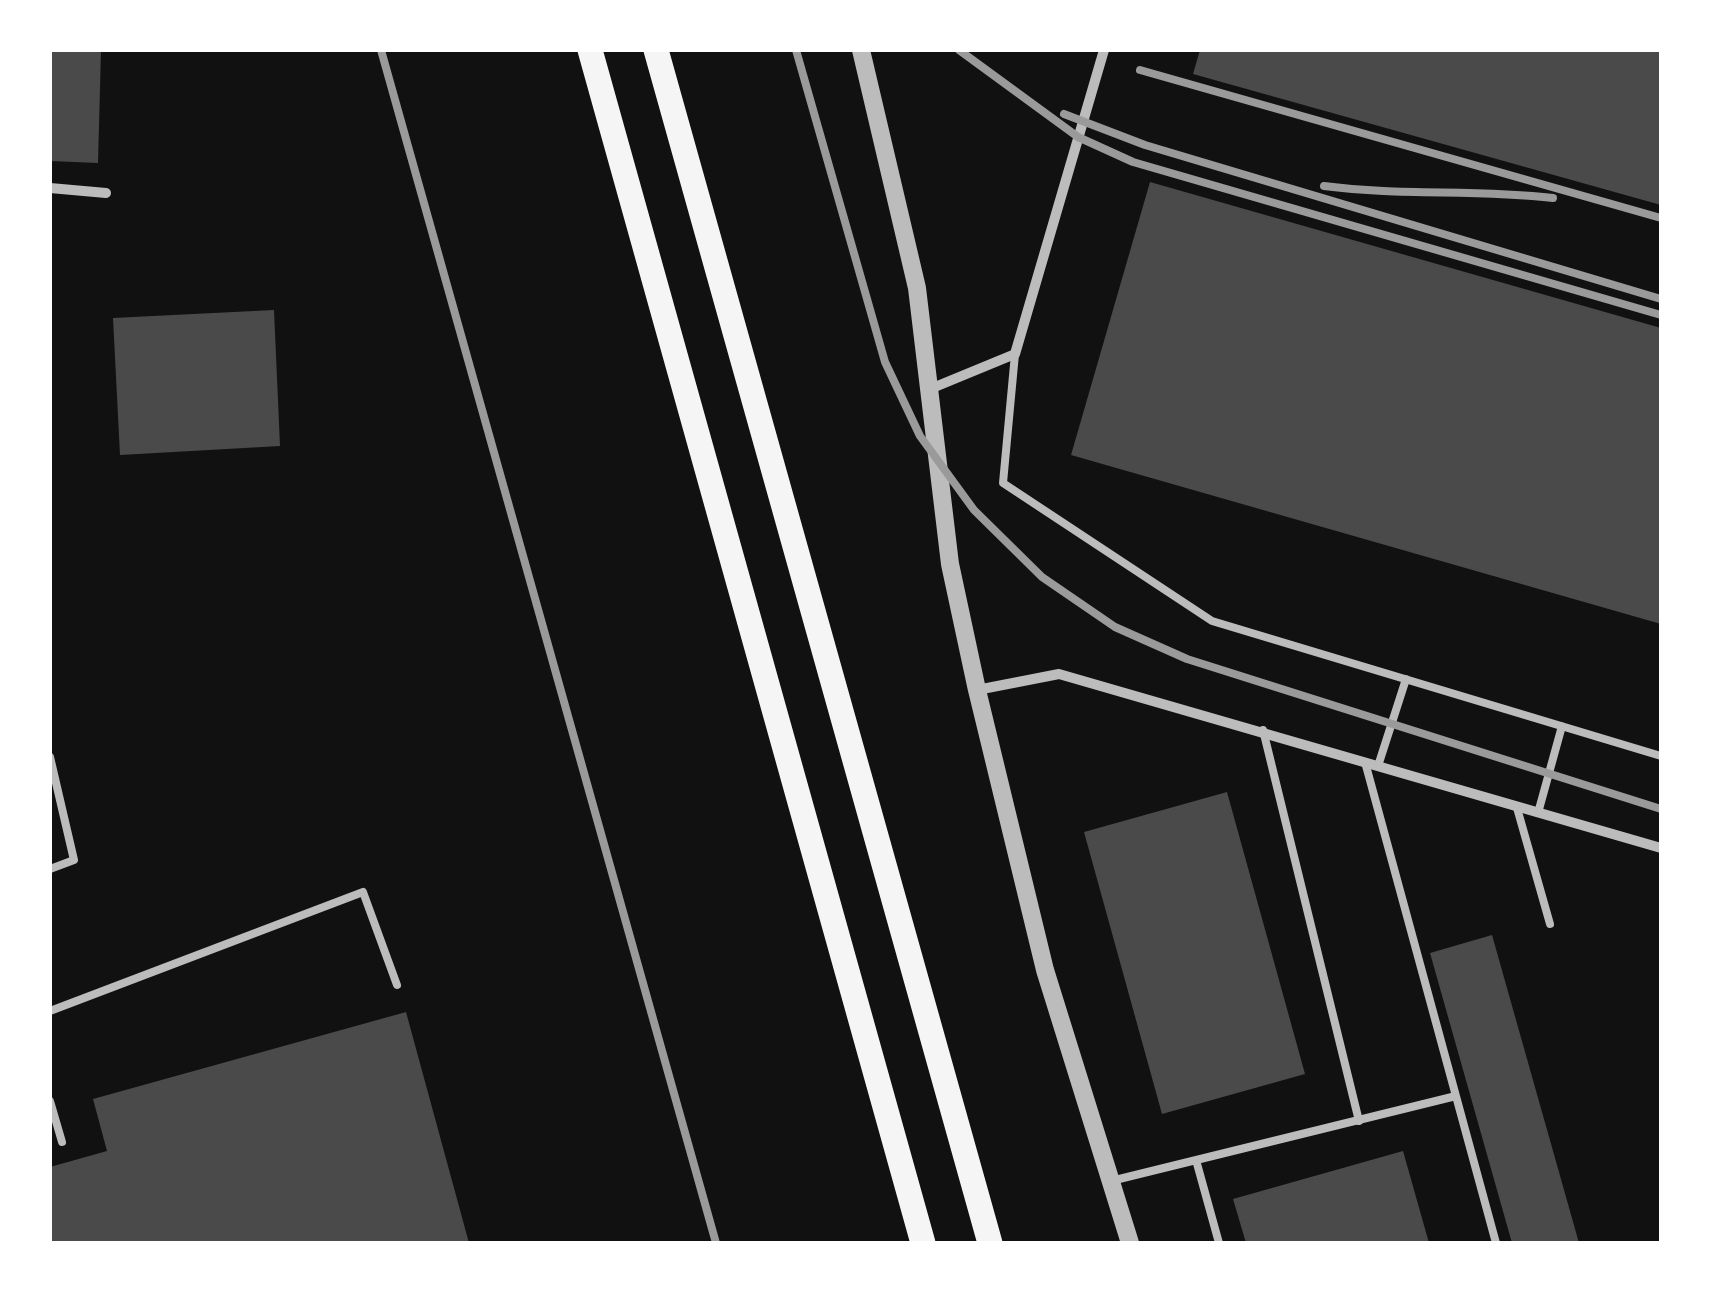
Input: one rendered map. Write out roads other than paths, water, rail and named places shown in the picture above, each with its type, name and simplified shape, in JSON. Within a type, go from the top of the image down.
[{"type":"highway","points":[[590,50],[923,1243]]},
{"type":"highway","points":[[656,50],[990,1243]]},
{"type":"street","points":[[861,50],[918,288],[950,564],[977,690],[1045,970],[1130,1243]]},
{"type":"street","points":[[930,389],[1015,354],[1104,50]]},
{"type":"street","points":[[50,188],[106,193]]},
{"type":"street","points":[[977,690],[1059,674],[1661,848]]},
{"type":"lane","points":[[1015,354],[1003,483],[1212,621],[1661,756]]},
{"type":"lane","points":[[1378,766],[1406,679]]},
{"type":"lane","points":[[1538,814],[1562,726]]},
{"type":"lane","points":[[1263,730],[1359,1121]]},
{"type":"lane","points":[[50,757],[74,860],[50,870]]},
{"type":"lane","points":[[1365,762],[1496,1243]]},
{"type":"lane","points":[[1517,808],[1550,924]]},
{"type":"lane","points":[[50,1011],[363,892],[397,984]]},
{"type":"lane","points":[[1111,1181],[1456,1096]]},
{"type":"lane","points":[[50,1101],[62,1142]]},
{"type":"lane","points":[[1196,1160],[1220,1243]]},
{"type":"railway","points":[[381,50],[716,1243]]},
{"type":"railway","points":[[796,50],[885,362],[920,436],[974,510],[1042,577],[1115,627],[1187,659],[1661,809]]},
{"type":"railway","points":[[959,50],[1078,137],[1133,162],[1661,315]]},
{"type":"railway","points":[[1140,70],[1661,218]]},
{"type":"railway","points":[[1064,114],[1145,145],[1661,299]]},
{"type":"railway","points":[[1324,186],[1553,198]]}]
